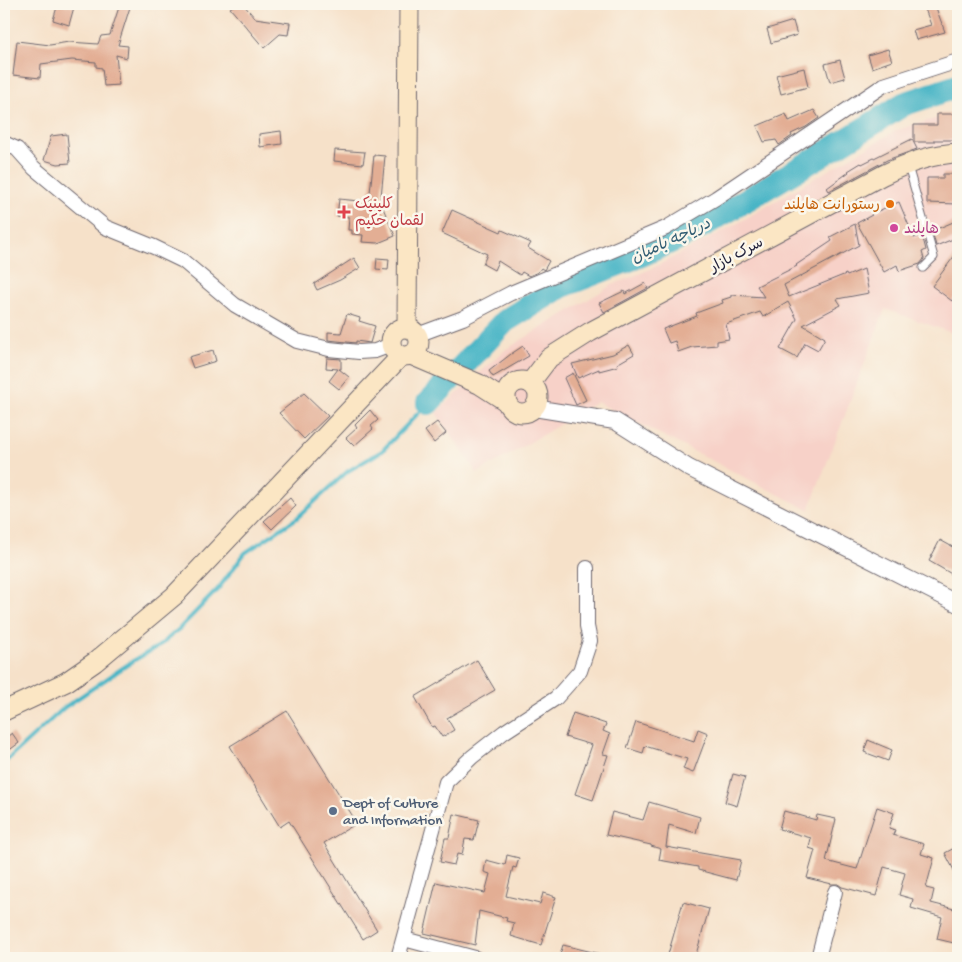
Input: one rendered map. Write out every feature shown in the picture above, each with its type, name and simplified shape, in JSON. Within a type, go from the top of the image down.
[{"type":"main road","points":[[4,711],[66,682],[95,662],[174,596],[407,344],[409,4]]},
{"type":"main road","name":"سرک بازار","points":[[530,383],[549,358],[590,332],[907,163],[941,154],[958,153]]},
{"type":"main road","points":[[407,344],[436,361],[482,380],[508,396]]},
{"type":"main road","points":[[520,382],[530,383],[538,394],[537,404],[527,412],[519,413],[511,409],[508,396],[512,386],[520,382]]},
{"type":"street","points":[[4,143],[17,149],[34,168],[105,227],[183,261],[235,305],[297,341],[329,349],[359,352],[375,351],[407,344],[511,293],[666,228],[716,198],[884,85],[958,61]]},
{"type":"street","points":[[534,408],[615,421],[689,468],[958,604]]},
{"type":"street","points":[[398,958],[446,782],[472,757],[504,732],[556,698],[580,671],[590,641],[587,626],[587,568]]},
{"type":"street","points":[[818,958],[835,892]]},
{"type":"street","points":[[404,939],[475,958]]},
{"type":"lane","points":[[907,163],[934,257],[923,268]]},
{"type":"shaded area","points":[[958,112],[958,335],[885,309],[809,510],[597,402],[477,473],[436,413],[505,350],[612,285],[651,269],[738,223],[897,130]]},
{"type":"building","points":[[58,4],[74,7],[69,25],[53,20]]},
{"type":"building","points":[[120,4],[131,4],[118,45],[128,46],[127,58],[116,55],[119,85],[104,86],[102,68],[96,67],[96,62],[72,60],[41,64],[40,78],[13,75],[17,41],[50,45],[69,42],[98,44],[101,36],[110,35]]},
{"type":"building","points":[[236,4],[243,4],[255,18],[290,23],[288,35],[280,34],[264,48],[230,8]]},
{"type":"building","points":[[935,5],[945,32],[916,40],[913,30],[931,25],[925,9]]},
{"type":"building","points":[[793,21],[797,35],[771,43],[767,29]]},
{"type":"building","points":[[888,49],[892,61],[872,68],[868,55]]},
{"type":"building","points":[[840,60],[845,78],[830,82],[825,64]]},
{"type":"building","points":[[804,68],[808,87],[781,94],[776,75]]},
{"type":"building","points":[[814,110],[819,118],[791,134],[792,136],[779,145],[776,140],[764,142],[757,126],[786,114],[789,121]]},
{"type":"building","points":[[937,114],[958,114],[958,140],[914,142],[914,125],[937,125]]},
{"type":"building","points":[[281,131],[282,144],[260,147],[259,134]]},
{"type":"building","points":[[67,134],[70,163],[58,164],[44,160],[51,136]]},
{"type":"building","points":[[912,139],[917,149],[887,160],[829,191],[827,188],[861,163]]},
{"type":"building","points":[[335,150],[365,152],[363,164],[334,161]]},
{"type":"building","points":[[374,155],[385,156],[380,207],[383,208],[395,236],[378,243],[362,242],[363,235],[352,234],[352,230],[348,230],[349,217],[337,216],[339,199],[369,202]]},
{"type":"building","points":[[943,174],[958,174],[958,204],[927,203],[927,178],[943,178]]},
{"type":"building","points":[[899,202],[914,238],[922,235],[926,250],[922,252],[924,259],[920,264],[899,271],[897,265],[884,272],[857,223],[871,214]]},
{"type":"building","points":[[452,210],[531,243],[528,248],[549,261],[544,270],[541,268],[538,272],[529,276],[522,272],[520,275],[498,261],[494,270],[483,264],[487,254],[442,233]]},
{"type":"building","points":[[958,220],[958,237],[936,246],[932,231]]},
{"type":"building","points":[[855,224],[859,245],[784,285],[789,297],[846,274],[847,276],[864,269],[869,293],[837,299],[841,305],[803,325],[825,338],[818,350],[805,343],[797,358],[780,349],[797,319],[788,302],[763,317],[760,312],[726,324],[729,339],[717,341],[717,345],[692,347],[678,352],[675,341],[669,343],[663,329],[697,316],[696,313],[723,303],[722,300],[731,297],[731,295],[764,297],[757,286],[797,266],[832,241],[830,237]]},
{"type":"building","points":[[958,251],[958,292],[952,301],[932,286]]},
{"type":"building","points":[[354,258],[360,268],[340,280],[317,290],[314,284]]},
{"type":"building","points":[[377,258],[389,259],[388,270],[376,269]]},
{"type":"building","points":[[645,283],[648,288],[604,312],[599,303],[624,291],[625,294]]},
{"type":"building","points":[[347,314],[360,318],[359,321],[375,326],[370,343],[328,340],[328,332],[341,333]]},
{"type":"building","points":[[629,345],[634,354],[617,364],[618,366],[599,371],[599,369],[578,378],[572,364],[613,354]]},
{"type":"building","points":[[523,346],[529,356],[493,377],[489,371]]},
{"type":"building","points":[[213,350],[216,361],[193,368],[189,357]]},
{"type":"building","points":[[327,358],[341,359],[341,369],[339,369],[349,377],[339,389],[329,381],[338,369],[326,368]]},
{"type":"building","points":[[573,373],[586,400],[576,405],[564,378]]},
{"type":"building","points":[[304,393],[328,416],[304,439],[279,413]]},
{"type":"building","points":[[370,410],[378,420],[371,426],[373,429],[354,446],[346,438],[357,428],[355,425]]},
{"type":"building","points":[[437,422],[446,433],[434,443],[425,431]]},
{"type":"building","points":[[290,498],[296,506],[272,529],[264,521]]},
{"type":"building","points":[[940,540],[958,550],[958,569],[955,576],[929,561]]},
{"type":"building","points":[[477,660],[495,690],[447,718],[454,730],[442,737],[435,726],[432,727],[415,697]]},
{"type":"building","points":[[287,711],[357,823],[324,843],[377,930],[363,939],[289,821],[280,827],[230,746]]},
{"type":"building","points":[[573,713],[606,724],[603,731],[610,734],[603,754],[608,755],[593,800],[575,794],[592,745],[565,737]]},
{"type":"building","points":[[636,722],[694,741],[698,729],[708,733],[693,773],[683,769],[687,759],[645,746],[643,753],[627,748]]},
{"type":"building","points":[[12,733],[19,743],[4,754],[4,739]]},
{"type":"building","points":[[868,740],[892,750],[888,761],[864,752]]},
{"type":"building","points":[[733,774],[745,777],[737,806],[725,802]]},
{"type":"building","points":[[649,802],[700,817],[696,833],[669,825],[666,847],[741,860],[736,880],[698,870],[698,867],[659,860],[661,849],[606,835],[612,812],[643,820]]},
{"type":"building","points":[[877,807],[894,813],[889,828],[895,830],[893,835],[924,844],[921,854],[934,858],[926,888],[934,890],[931,903],[958,910],[958,944],[937,939],[942,917],[911,908],[913,899],[899,895],[905,873],[884,867],[876,896],[842,887],[838,884],[807,878],[815,850],[809,848],[811,838],[779,829],[784,811],[816,820],[817,815],[836,819],[826,861],[857,869]]},
{"type":"building","points":[[454,814],[479,820],[474,840],[465,839],[462,855],[457,854],[454,865],[440,862],[445,838],[449,838]]},
{"type":"building","points":[[958,846],[958,878],[945,853]]},
{"type":"building","points":[[507,855],[519,858],[516,868],[513,867],[506,896],[540,904],[543,893],[556,897],[541,945],[511,936],[514,923],[506,921],[507,918],[479,911],[475,945],[424,933],[436,882],[485,893],[490,874],[484,872],[486,860],[505,865]]},
{"type":"building","points":[[683,902],[709,909],[695,958],[667,958]]},
{"type":"building","points":[[563,945],[601,954],[600,958],[559,958]]},
{"type":"waterway","name":"دریاچه بامیان","points":[[428,403],[505,321],[562,286],[641,255],[692,232],[904,104],[958,86]]},
{"type":"waterway","points":[[4,763],[65,707],[133,661],[159,646],[179,629],[218,589],[245,553],[297,518],[348,471],[382,451],[428,403]]},
{"type":"place","name":"رستورانت هایلند","points":[[890,204]]},
{"type":"place","name":"کلینیک لقمان حکیم","points":[[344,212]]},
{"type":"place","name":"هایلند","points":[[894,228]]},
{"type":"place","name":"Dept of Culture and Information","points":[[333,811]]}]
